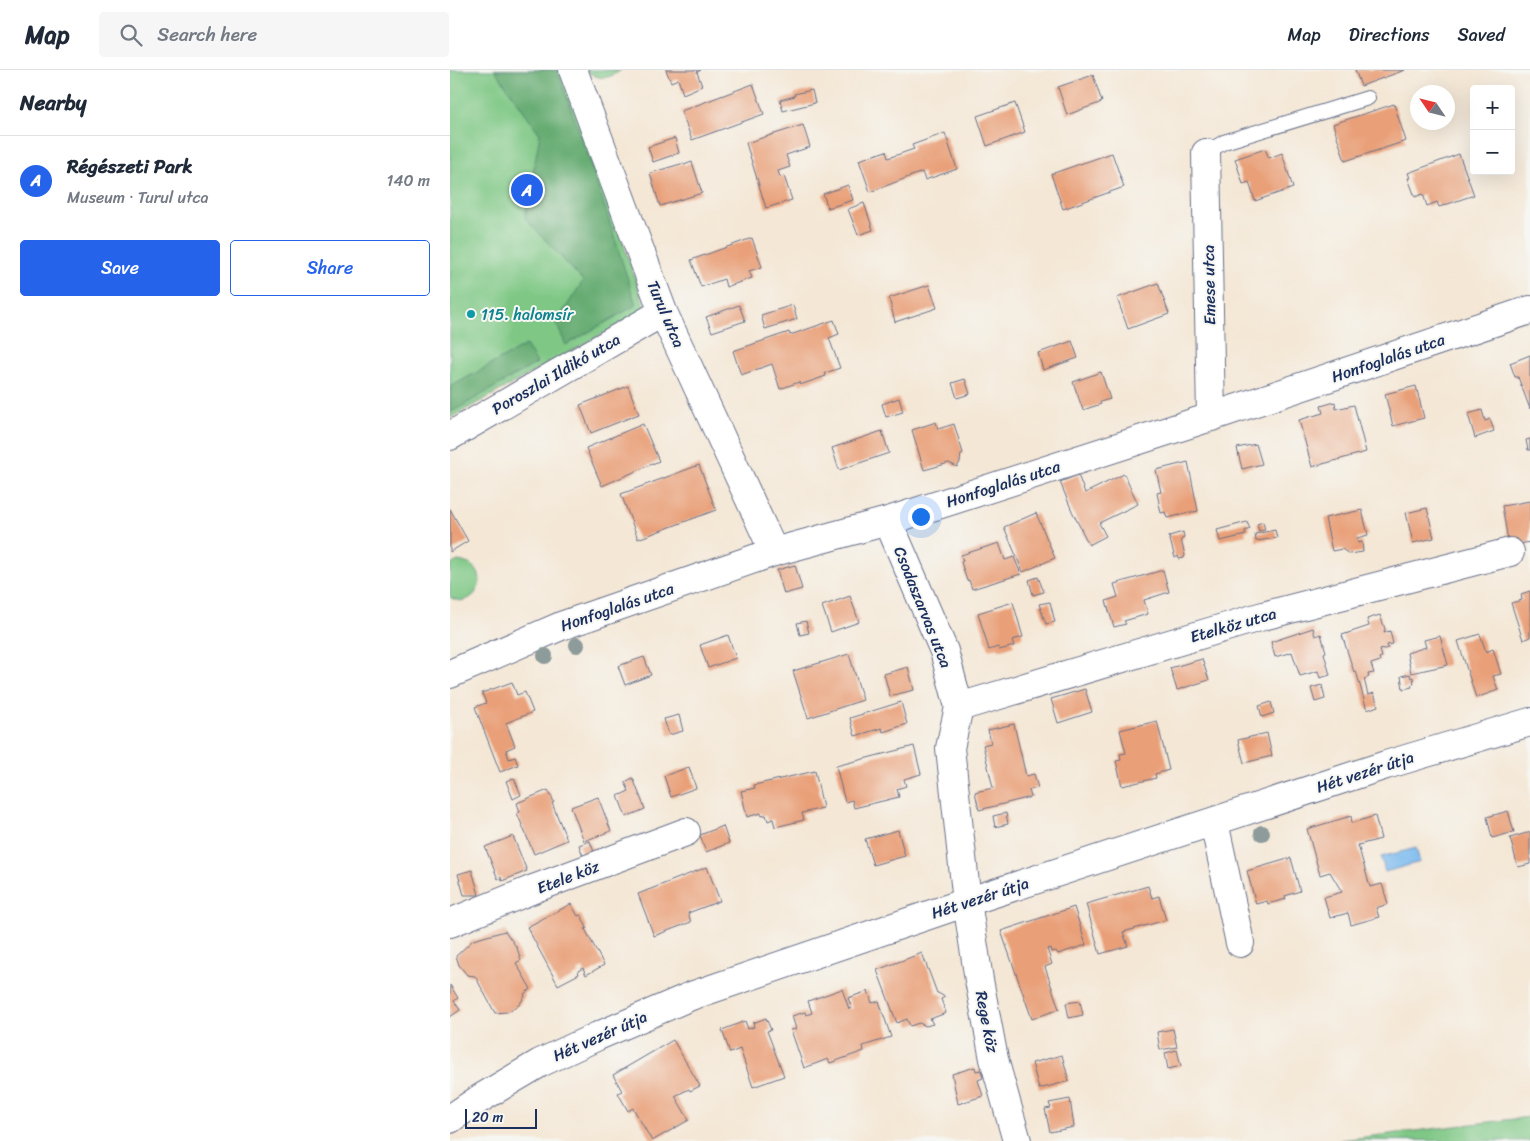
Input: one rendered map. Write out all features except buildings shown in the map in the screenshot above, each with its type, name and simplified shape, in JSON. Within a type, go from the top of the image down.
[{"type":"street","name":"Turul utca","points":[[573,70],[663,312],[774,552]]},
{"type":"street","name":"Emese utca","points":[[1206,153],[1211,417]]},
{"type":"street","name":"Honfoglalás utca","points":[[450,674],[561,626],[774,552],[888,521],[1211,417],[1530,310]]},
{"type":"street","name":"Poroszlai Ildikó utca","points":[[450,436],[663,312]]},
{"type":"street","name":"Csodaszarvas utca","points":[[888,521],[944,651],[959,707],[950,748],[967,902]]},
{"type":"street","name":"Etelköz utca","points":[[959,707],[1264,616],[1510,552]]},
{"type":"street","name":"Hét vezér útja","points":[[450,1120],[481,1098],[540,1063],[683,1000],[967,902],[1386,764],[1530,722]]},
{"type":"street","points":[[1214,822],[1240,943]]},
{"type":"street","name":"Etele köz","points":[[450,923],[536,888],[686,832]]},
{"type":"street","name":"Rege köz","points":[[967,902],[994,1059],[1017,1141]]},
{"type":"lane","points":[[1206,153],[1224,142],[1368,98]]},
{"type":"green space","points":[[450,70],[564,70],[646,310],[450,418]]},
{"type":"green space","points":[[495,70],[557,70],[592,167],[636,305],[566,345],[556,323],[583,281],[525,218],[540,134]]},
{"type":"green space","points":[[585,70],[621,70],[603,78]]},
{"type":"green space","points":[[526,345],[537,363],[450,413],[450,387]]},
{"type":"green space","points":[[458,561],[470,565],[477,572],[480,580],[474,595],[459,601],[450,597],[450,565]]},
{"type":"green space","points":[[1530,1117],[1530,1141],[1340,1140]]},
{"type":"water","points":[[1416,848],[1420,862],[1385,872],[1381,857]]},
{"type":"place","name":"Régészeti Park","points":[[527,190]]},
{"type":"place","name":"115. halomsír","points":[[471,314]]}]
